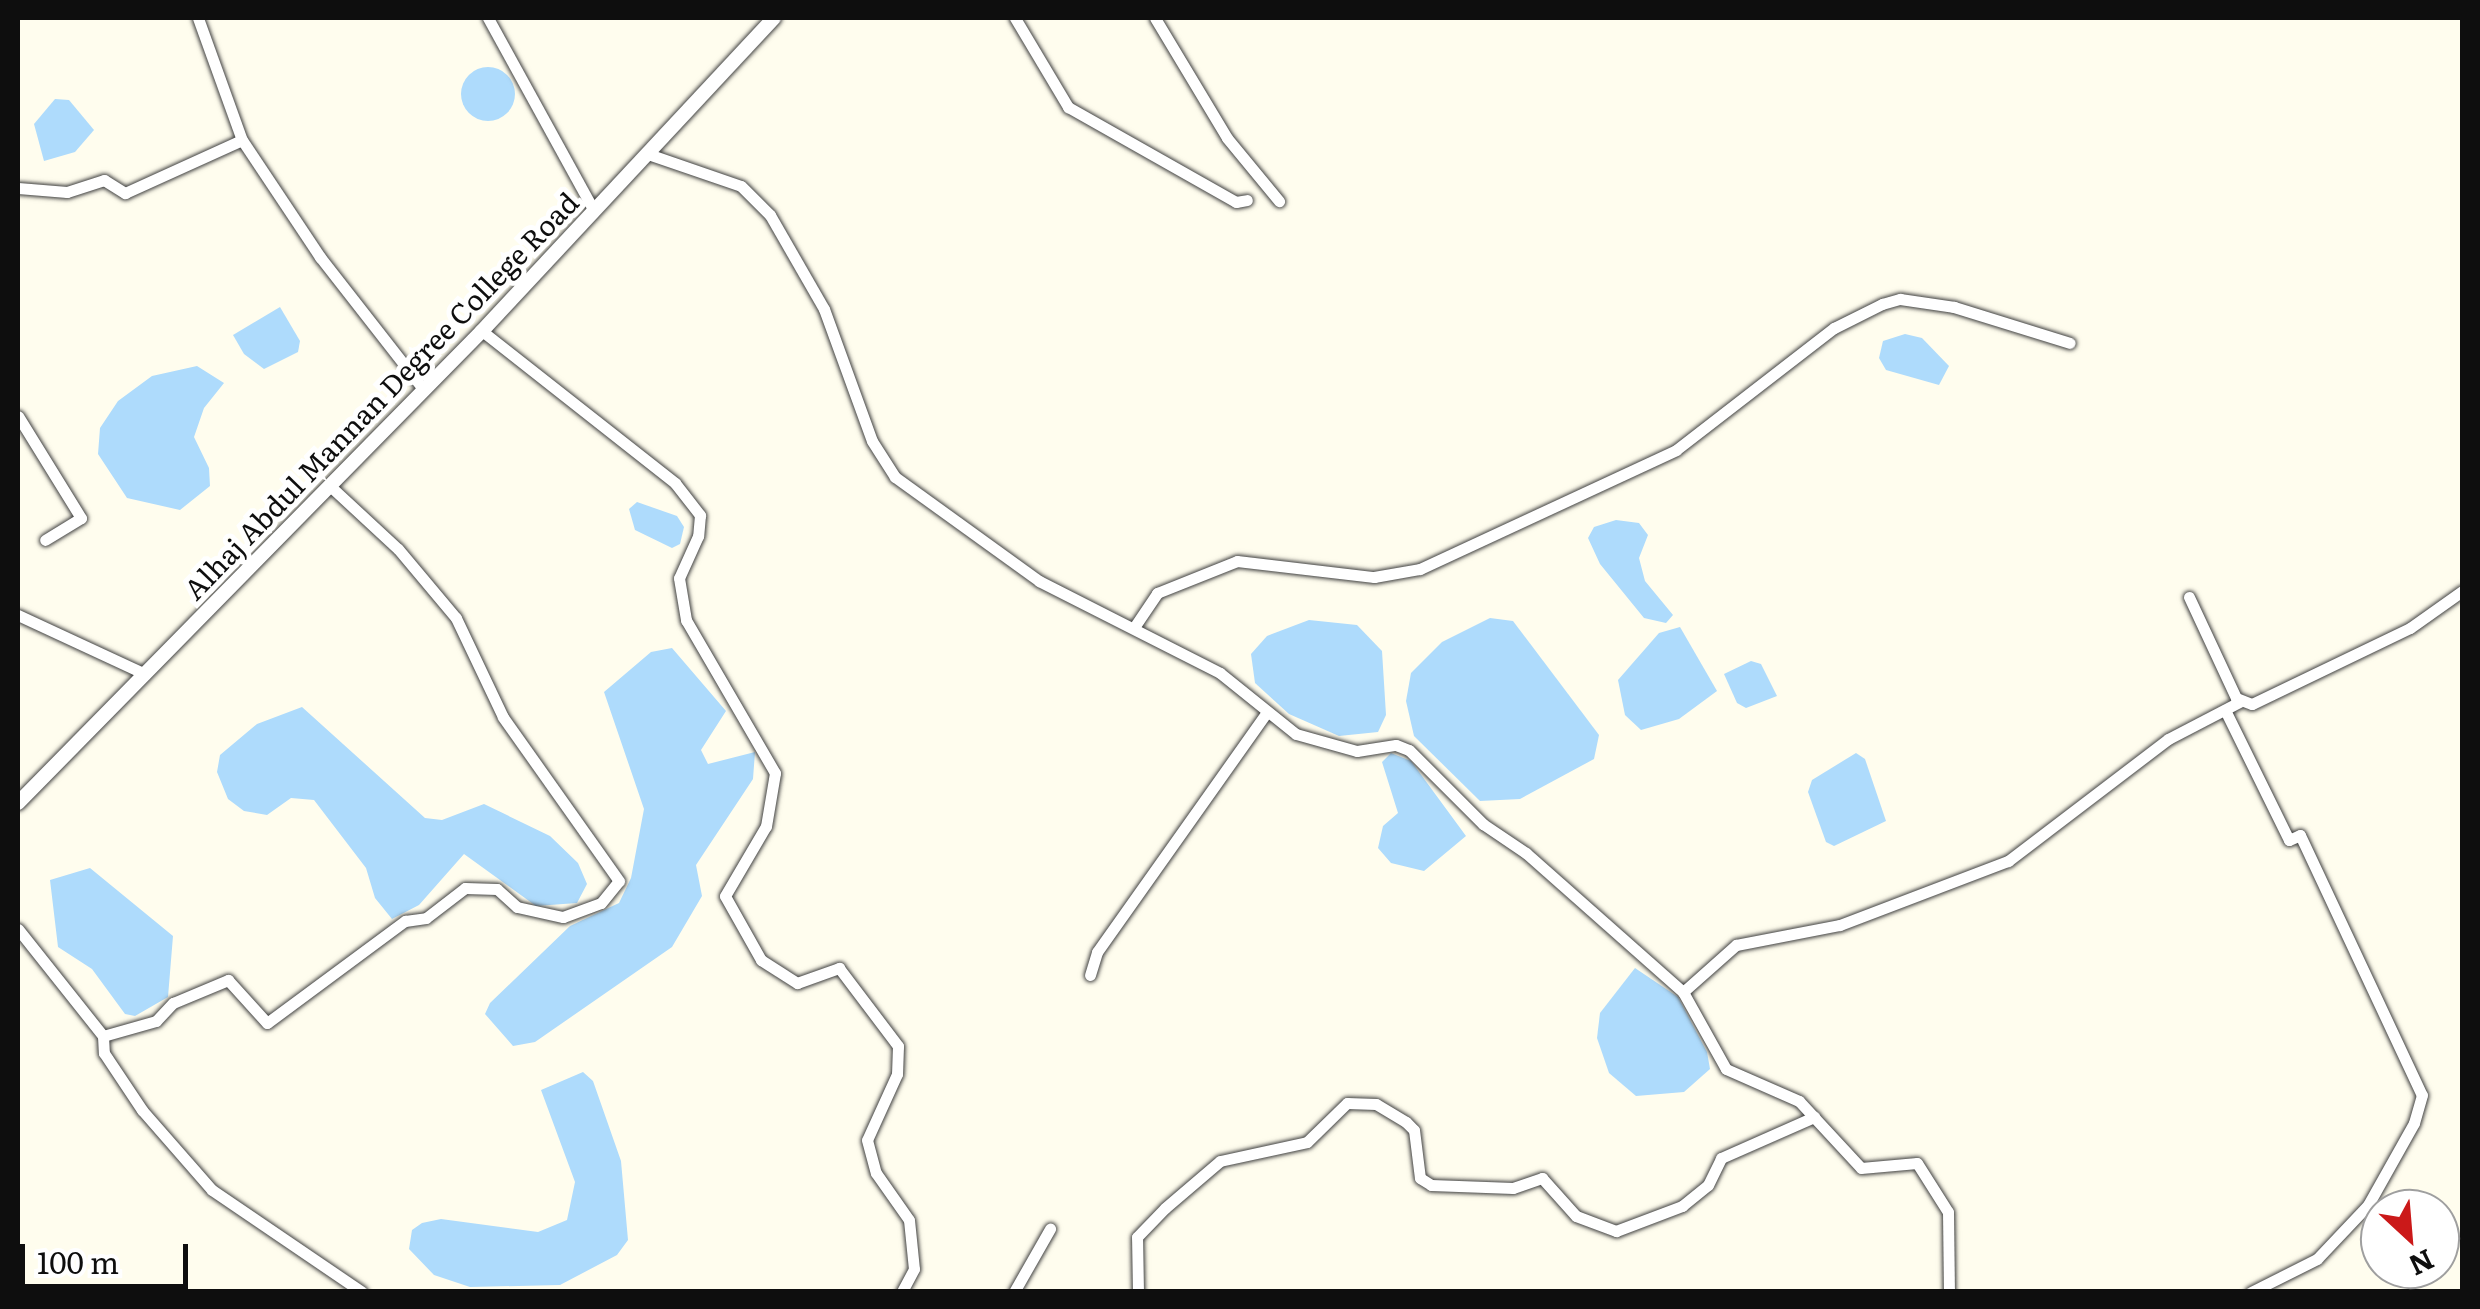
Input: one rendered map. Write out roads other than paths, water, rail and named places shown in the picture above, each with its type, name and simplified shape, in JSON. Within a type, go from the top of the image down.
[{"type":"street","points":[[198,18],[242,140],[320,257],[422,389]]},
{"type":"street","points":[[488,18],[593,209]]},
{"type":"street","name":"Alhaj Abdul Mannan Degree College Road","points":[[18,803],[482,331],[774,18]]},
{"type":"street","points":[[1015,18],[1068,107],[1236,202],[1246,200]]},
{"type":"street","points":[[1155,18],[1227,138],[1279,201]]},
{"type":"street","points":[[18,188],[67,192],[104,180],[124,193],[242,140]]},
{"type":"street","points":[[648,154],[741,186],[770,216],[824,309],[872,441],[895,477],[1038,581],[1135,626],[1220,673],[1296,734],[1356,751],[1396,745],[1409,750],[1482,824],[1526,852],[1683,992],[1726,1069],[1800,1101],[1861,1168],[1916,1163],[1948,1212],[1950,1292]]},
{"type":"street","points":[[1135,626],[1157,593],[1236,561],[1374,577],[1432,564],[1676,450],[1834,328],[1882,304],[1900,299],[1954,307],[2070,343]]},
{"type":"street","points":[[482,331],[675,482],[700,515],[698,536],[679,578],[686,620],[774,773],[766,826],[725,896],[761,960],[797,982],[833,968],[844,970],[898,1046],[897,1074],[867,1140],[876,1173],[909,1220],[914,1269],[902,1292]]},
{"type":"street","points":[[18,416],[81,518],[45,540]]},
{"type":"street","points":[[103,1036],[156,1021],[173,1003],[228,980],[267,1023],[404,921],[426,918],[465,888],[497,889],[517,906],[563,917],[600,903],[619,880],[503,717],[444,603],[330,486]]},
{"type":"street","points":[[1683,992],[1736,945],[1840,925],[2008,862],[2168,739],[2238,702],[2272,697],[2410,628],[2462,591]]},
{"type":"street","points":[[2189,596],[2238,702]]},
{"type":"street","points":[[18,614],[144,674]]},
{"type":"street","points":[[2224,710],[2289,840],[2300,835],[2422,1096],[2414,1123],[2368,1205],[2318,1259],[2251,1292]]},
{"type":"street","points":[[1090,975],[1097,952],[1267,712]]},
{"type":"street","points":[[18,928],[103,1036],[104,1053],[142,1110],[212,1190],[362,1292]]},
{"type":"street","points":[[1138,1292],[1137,1237],[1165,1208],[1220,1162],[1307,1142],[1347,1103],[1376,1104],[1406,1122],[1414,1130],[1420,1178],[1430,1185],[1514,1188],[1542,1178],[1576,1216],[1616,1231],[1682,1206],[1708,1185],[1721,1158],[1814,1117]]},
{"type":"street","points":[[1014,1292],[1050,1229]]},
{"type":"water","points":[[488,67],[507,75],[515,94],[507,113],[488,121],[469,113],[461,94],[469,75]]},
{"type":"water","points":[[55,99],[69,100],[94,130],[75,152],[44,161],[34,124]]},
{"type":"water","points":[[280,307],[300,341],[298,352],[264,369],[244,354],[233,335]]},
{"type":"water","points":[[1905,334],[1922,338],[1949,366],[1939,385],[1886,370],[1879,358],[1883,341]]},
{"type":"water","points":[[197,366],[224,383],[204,408],[194,437],[209,468],[210,486],[180,510],[127,498],[98,454],[100,428],[118,401],[152,376]]},
{"type":"water","points":[[637,502],[677,516],[684,527],[680,544],[672,548],[635,530],[629,509]]},
{"type":"water","points":[[1616,520],[1639,523],[1648,535],[1639,558],[1645,581],[1673,615],[1666,623],[1644,618],[1600,564],[1588,538],[1594,527]]},
{"type":"water","points":[[1490,618],[1513,621],[1599,735],[1594,759],[1520,799],[1480,801],[1414,736],[1406,701],[1411,673],[1442,642]]},
{"type":"water","points":[[1309,620],[1357,625],[1382,651],[1386,715],[1378,732],[1339,736],[1289,714],[1255,683],[1251,654],[1267,636]]},
{"type":"water","points":[[1680,627],[1717,691],[1679,719],[1641,730],[1625,715],[1618,680],[1659,633]]},
{"type":"water","points":[[672,648],[726,711],[701,750],[708,764],[755,752],[753,779],[696,865],[702,896],[672,947],[535,1042],[513,1046],[485,1014],[490,1003],[570,926],[619,903],[631,878],[644,809],[604,692],[651,652]]},
{"type":"water","points":[[1751,661],[1761,664],[1777,696],[1746,708],[1737,703],[1724,674]]},
{"type":"water","points":[[302,707],[425,818],[442,820],[484,804],[550,836],[578,863],[587,884],[577,903],[536,906],[464,854],[419,905],[392,919],[375,898],[366,868],[314,800],[291,798],[267,815],[244,811],[228,799],[217,772],[220,755],[257,724]]},
{"type":"water","points":[[1391,753],[1411,761],[1466,836],[1424,871],[1391,863],[1378,848],[1383,826],[1398,813],[1382,762]]},
{"type":"water","points":[[1856,753],[1865,759],[1886,821],[1834,846],[1826,842],[1808,792],[1812,780]]},
{"type":"water","points":[[90,868],[173,936],[168,997],[135,1016],[125,1014],[92,969],[58,947],[50,880]]},
{"type":"water","points":[[1635,968],[1678,997],[1707,1052],[1710,1069],[1684,1092],[1636,1096],[1609,1073],[1597,1038],[1600,1013]]},
{"type":"water","points":[[583,1072],[593,1081],[621,1161],[628,1240],[617,1255],[560,1285],[470,1287],[434,1275],[409,1249],[412,1230],[422,1223],[441,1219],[538,1232],[567,1220],[575,1182],[541,1090]]}]
